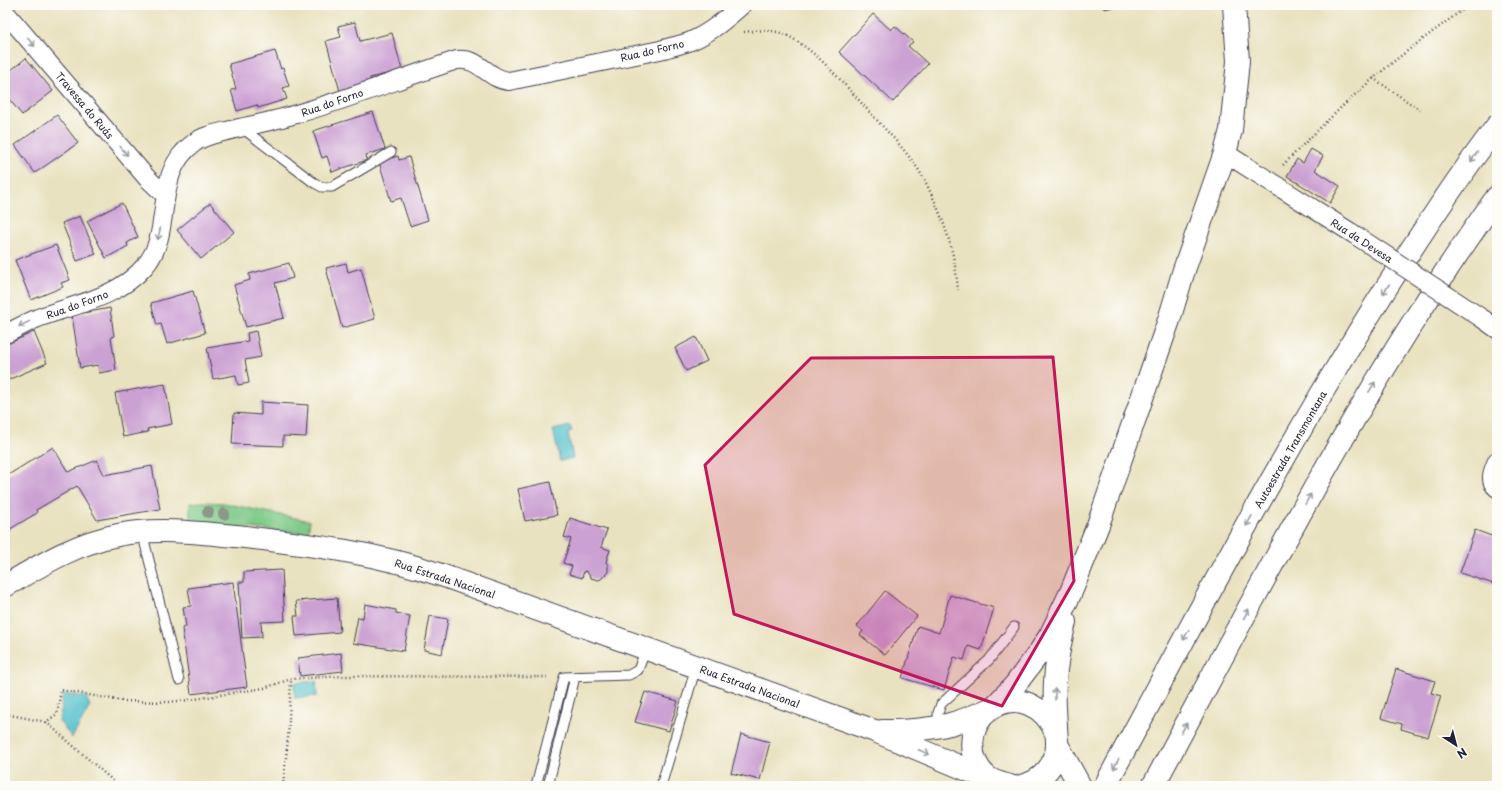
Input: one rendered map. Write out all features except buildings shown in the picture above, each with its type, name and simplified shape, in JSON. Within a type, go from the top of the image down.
[{"type":"main road","points":[[988,778],[978,767],[973,756],[972,741],[975,728],[992,708],[1016,685],[1039,653],[1051,634],[1071,592],[1098,525],[1225,153],[1234,111],[1238,61],[1234,5]]},
{"type":"main road","name":"Autoestrada Transmontana","points":[[1104,786],[1257,505],[1308,416],[1424,229],[1497,126]]},
{"type":"main road","points":[[1152,786],[1310,495],[1363,402],[1418,312],[1497,197]]},
{"type":"main road","name":"Rua Estrada Nacional","points":[[5,586],[49,560],[85,544],[117,535],[142,532],[167,531],[202,533],[280,541],[354,552],[394,561],[444,576],[875,731],[1010,786]]},
{"type":"main road","points":[[1021,786],[1028,785],[1040,779],[1049,769],[1055,757],[1057,739],[1055,695],[1056,668],[1071,592]]},
{"type":"main road","points":[[875,731],[906,730],[939,726],[961,721],[1007,702],[1021,702],[1033,706],[1044,713],[1052,724],[1057,739],[1080,786]]},
{"type":"street","name":"Rua do Forno","points":[[5,334],[39,318],[101,297],[130,281],[147,265],[153,254],[161,228],[165,195],[169,180],[176,162],[193,143],[207,137],[293,115],[457,60],[471,60],[495,77],[509,81],[660,50],[698,38],[714,28],[742,5]]},
{"type":"street","name":"Travessa do Ruás","points":[[5,12],[146,178],[165,195]]},
{"type":"street","name":"Rua da Devesa","points":[[1225,153],[1352,233],[1490,324]]},
{"type":"street","points":[[1497,461],[1491,479],[1493,485],[1497,488]]},
{"type":"lane","points":[[241,128],[313,182],[322,187],[332,187],[391,152]]},
{"type":"lane","points":[[142,532],[179,680]]},
{"type":"lane","points":[[939,726],[938,713],[941,704],[989,660],[1014,627]]},
{"type":"lane","points":[[536,786],[564,677],[620,676],[634,673],[640,667],[646,649]]},
{"type":"lane","points":[[661,786],[696,667]]},
{"type":"lane","points":[[548,786],[575,677]]},
{"type":"path","points":[[1267,180],[1349,99],[1373,78],[1414,45],[1469,5]]},
{"type":"path","points":[[742,32],[764,30],[778,32],[801,44],[830,69],[903,148],[926,182],[940,214],[953,251],[958,290]]},
{"type":"path","points":[[1373,78],[1420,110]]},
{"type":"path","points":[[46,722],[57,714],[61,690],[123,701],[169,702],[264,688],[291,679],[343,676],[564,677]]},
{"type":"path","points":[[283,786],[288,739],[291,679]]},
{"type":"path","points":[[5,714],[46,722],[119,786]]},
{"type":"highlighted area","points":[[1053,357],[1074,581],[1002,706],[734,614],[705,465],[811,358]]},
{"type":"green space","points":[[190,503],[223,503],[310,521],[308,534],[190,522]]},
{"type":"water","points":[[570,426],[572,431],[568,433],[573,458],[560,461],[553,430]]},
{"type":"water","points":[[316,681],[317,696],[295,698],[294,683]]},
{"type":"water","points":[[63,694],[86,697],[90,706],[72,738],[59,721]]}]
